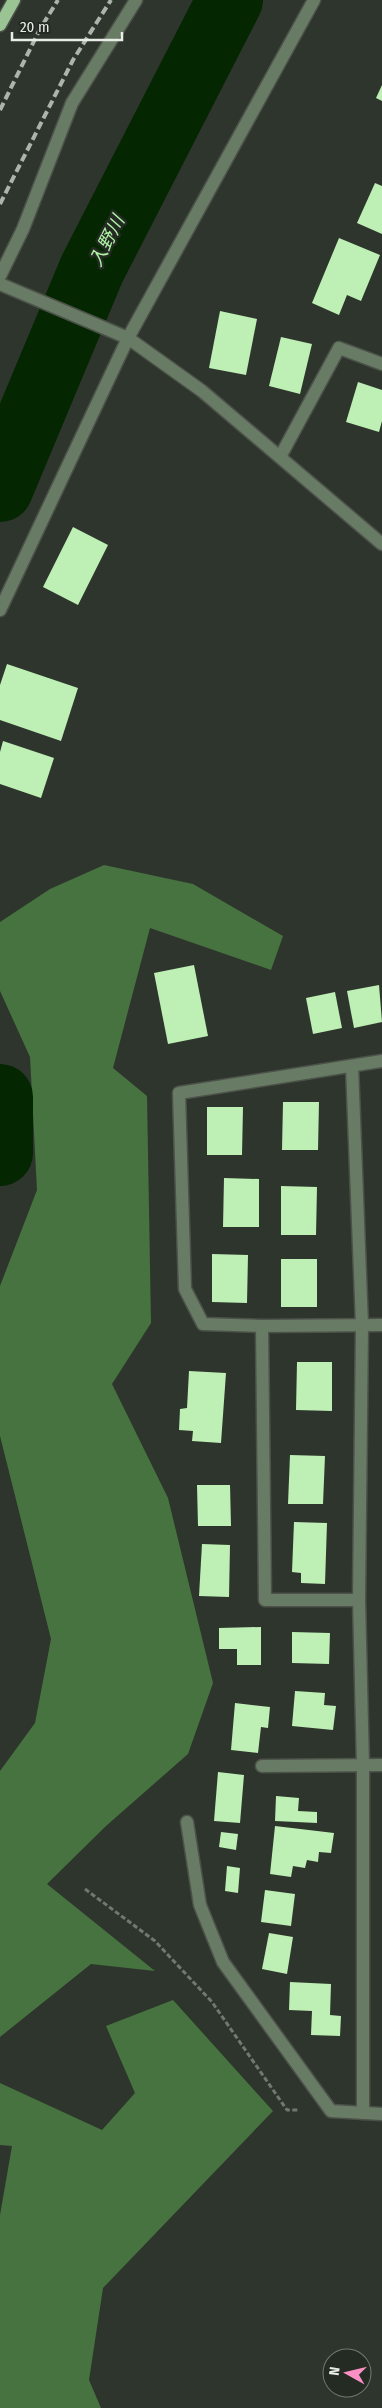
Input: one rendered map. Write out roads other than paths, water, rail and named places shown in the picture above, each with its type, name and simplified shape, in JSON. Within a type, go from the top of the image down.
[{"type":"main road","points":[[0,26],[14,0]]},
{"type":"street","points":[[0,276],[23,229],[72,103],[136,0]]},
{"type":"street","points":[[0,610],[128,338],[314,0]]},
{"type":"street","points":[[0,284],[128,338],[202,391],[382,544]]},
{"type":"street","points":[[280,457],[339,348],[382,364]]},
{"type":"street","points":[[382,1061],[179,1093],[186,1289],[203,1324],[262,1326],[382,1325]]},
{"type":"street","points":[[352,1066],[362,1325],[359,1600],[363,1766],[363,2113]]},
{"type":"street","points":[[262,1326],[265,1600],[359,1600]]},
{"type":"street","points":[[262,1766],[382,1766]]},
{"type":"street","points":[[187,1822],[200,1905],[223,1962],[331,2111],[382,2114]]},
{"type":"waterway","name":"入野川","points":[[0,489],[92,269],[230,0]]},
{"type":"waterway","name":"入野川","points":[[0,1097],[0,1153]]},
{"type":"railway","points":[[0,110],[40,29],[58,0]]},
{"type":"railway","points":[[0,204],[73,60],[111,0]]}]
